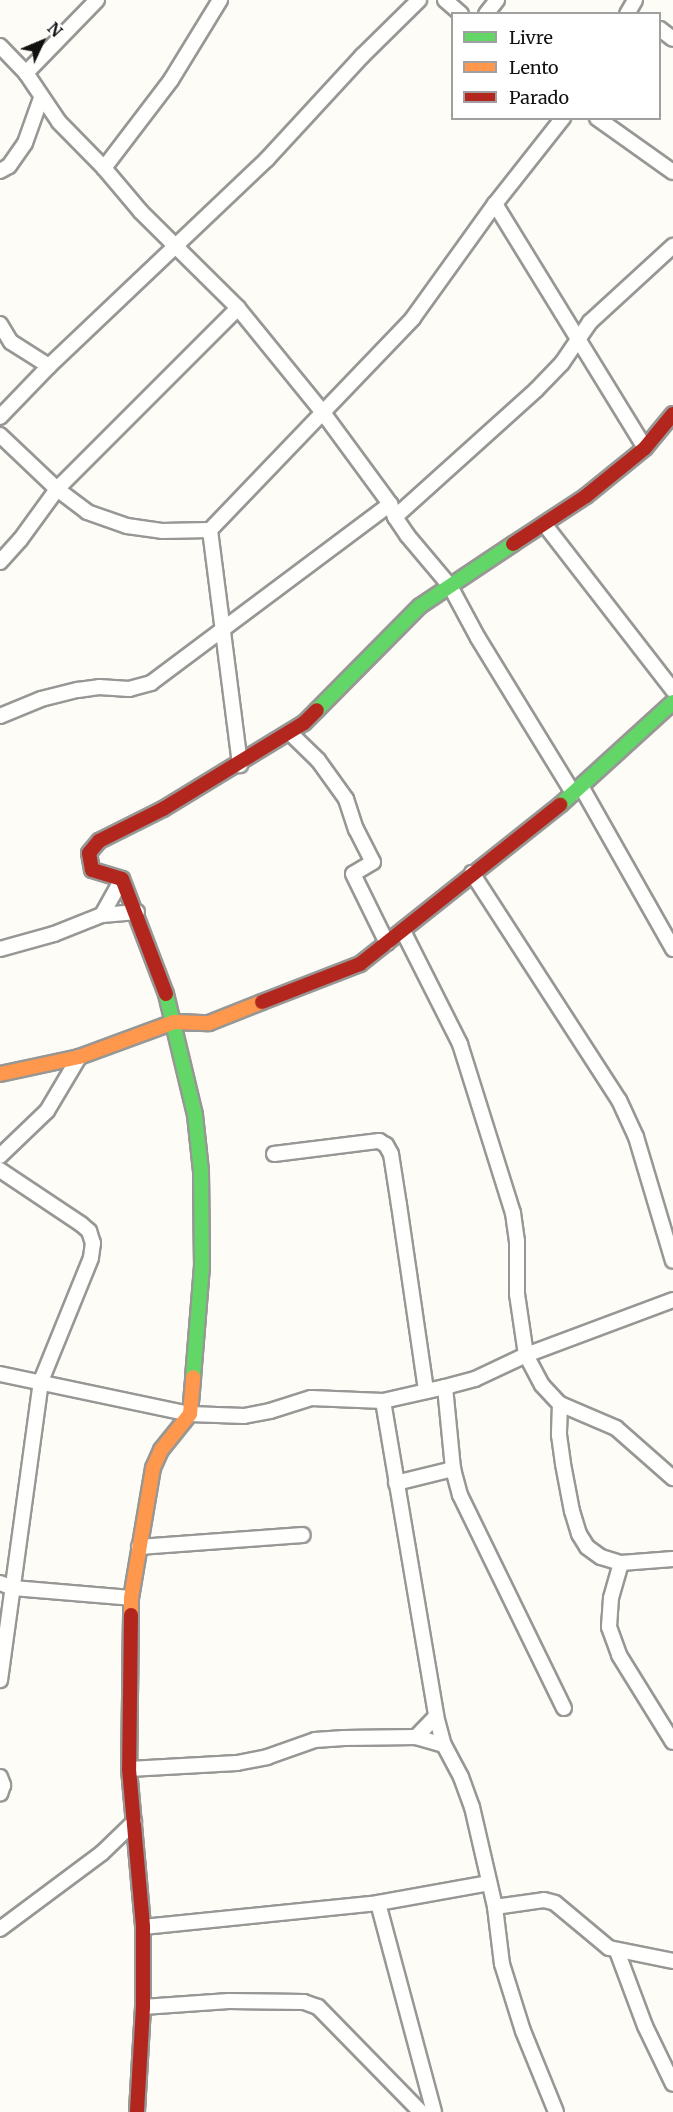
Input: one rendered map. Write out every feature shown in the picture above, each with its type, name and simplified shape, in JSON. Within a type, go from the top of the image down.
[{"type":"street","points":[[26,73],[97,0]]},
{"type":"street","points":[[104,168],[171,80],[220,0]]},
{"type":"street","points":[[0,417],[49,366],[267,159],[362,56],[419,0]]},
{"type":"street","points":[[444,0],[459,12]]},
{"type":"street","points":[[661,30],[673,39]]},
{"type":"street","points":[[0,46],[26,73],[59,122],[104,168],[141,212],[238,308],[324,414],[392,511],[450,586],[478,638],[578,791],[673,949]]},
{"type":"street","points":[[0,171],[9,166],[25,143],[41,98]]},
{"type":"street","points":[[0,435],[57,489],[87,512],[127,526],[162,531],[210,530],[263,472],[324,414],[413,318],[495,204],[561,120]]},
{"type":"street","points":[[600,120],[673,172]]},
{"type":"street","points":[[495,204],[544,280],[576,340],[605,380],[645,448]]},
{"type":"street","points":[[0,716],[41,699],[78,690],[99,687],[129,689],[145,686],[392,511],[536,390],[562,363],[590,322],[673,246]]},
{"type":"street","points":[[0,562],[20,540],[57,489],[238,308]]},
{"type":"street","points":[[0,324],[6,344],[49,366]]},
{"type":"street","points":[[137,2112],[143,2007],[143,1927],[129,1769],[131,1598],[153,1468],[161,1450],[190,1414],[202,1266],[201,1171],[195,1115],[174,1022],[137,912],[122,879],[92,870],[89,853],[99,841],[163,809],[240,765],[304,723],[420,606],[586,496],[645,448],[673,414]]},
{"type":"street","points":[[545,525],[673,690]]},
{"type":"street","points":[[210,530],[240,765]]},
{"type":"street","points":[[0,1074],[79,1057],[174,1022],[209,1023],[360,964],[578,791],[673,702]]},
{"type":"street","points":[[290,733],[318,760],[346,799],[356,829],[373,862],[353,874],[387,943]]},
{"type":"street","points":[[472,873],[619,1100],[636,1137],[673,1261]]},
{"type":"street","points":[[102,915],[122,879]]},
{"type":"street","points":[[0,949],[54,934],[102,915],[137,912]]},
{"type":"street","points":[[403,931],[460,1044],[513,1213],[517,1241],[517,1294],[526,1354],[542,1386],[560,1404],[616,1428],[673,1478]]},
{"type":"street","points":[[0,1156],[47,1111],[79,1057]]},
{"type":"street","points":[[274,1154],[379,1141],[386,1145],[391,1154],[396,1184],[426,1391]]},
{"type":"street","points":[[0,1170],[81,1224],[89,1231],[93,1243],[91,1258],[41,1381],[7,1585],[0,1680]]},
{"type":"street","points":[[0,1374],[190,1414],[244,1416],[270,1412],[311,1398],[383,1401],[475,1379],[526,1354],[673,1300]]},
{"type":"street","points":[[445,1387],[453,1469],[468,1515],[564,1708]]},
{"type":"street","points":[[383,1401],[436,1716],[444,1745],[461,1777],[472,1807],[495,1907],[502,1965],[523,2031],[549,2100],[556,2112]]},
{"type":"street","points":[[560,1404],[559,1435],[562,1464],[579,1534],[587,1547],[601,1557],[621,1563],[673,1559]]},
{"type":"street","points":[[396,1483],[453,1469]]},
{"type":"street","points":[[139,1547],[303,1535]]},
{"type":"street","points":[[621,1563],[610,1598],[609,1627],[619,1655],[673,1742]]},
{"type":"street","points":[[7,1585],[131,1598]]},
{"type":"street","points":[[416,1737],[436,1716]]},
{"type":"street","points":[[129,1769],[237,1763],[267,1757],[315,1740],[416,1737],[444,1745]]},
{"type":"street","points":[[0,1777],[3,1785],[0,1794]]},
{"type":"street","points":[[0,1929],[102,1853],[134,1822]]},
{"type":"street","points":[[143,1927],[378,1903],[489,1884]]},
{"type":"street","points":[[495,1907],[544,1900],[555,1903],[601,1942],[617,1951],[673,1961]]},
{"type":"street","points":[[378,1903],[434,2112]]},
{"type":"street","points":[[617,1951],[645,2026],[673,2084]]},
{"type":"street","points":[[143,2007],[229,2001],[304,2002],[318,2007],[421,2112]]},
{"type":"traffic: fast","points":[[317,710],[420,606],[513,544]]},
{"type":"traffic: fast","points":[[560,805],[673,702]]},
{"type":"traffic: fast","points":[[166,994],[195,1115],[201,1171],[202,1266],[193,1377]]},
{"type":"traffic: slow","points":[[0,1074],[79,1057],[174,1022],[209,1023],[262,1002]]},
{"type":"traffic: slow","points":[[131,1615],[131,1598],[153,1468],[161,1450],[190,1414],[193,1377]]},
{"type":"traffic: jam","points":[[513,544],[586,496],[645,448],[673,414]]},
{"type":"traffic: jam","points":[[166,994],[122,879],[92,870],[89,853],[99,841],[163,809],[304,723],[317,710]]},
{"type":"traffic: jam","points":[[262,1002],[360,964],[560,805]]},
{"type":"traffic: jam","points":[[131,1615],[129,1769],[143,1927],[143,2007],[137,2112]]}]
